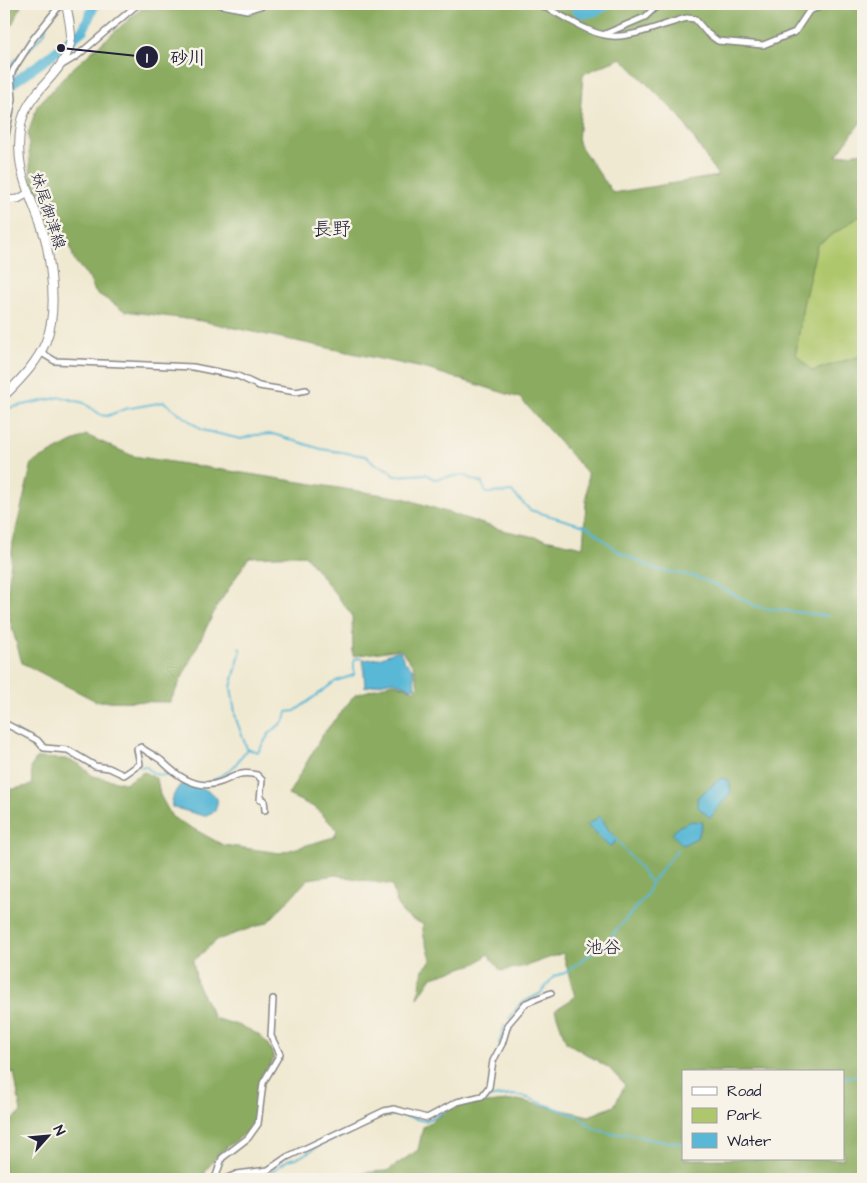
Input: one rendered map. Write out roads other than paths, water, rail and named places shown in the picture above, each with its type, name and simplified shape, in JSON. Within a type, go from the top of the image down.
[{"type":"main road","name":"妹尾御津線","points":[[4,396],[18,382],[40,352],[52,326],[54,300],[45,240],[27,194],[19,160],[23,118],[29,102],[62,65],[68,53],[71,32],[66,4]]},
{"type":"main road","points":[[4,200],[18,199],[27,194]]},
{"type":"street","points":[[4,145],[10,124],[13,70],[61,4]]},
{"type":"street","points":[[62,65],[77,56],[138,4]]},
{"type":"street","points":[[217,4],[247,10],[266,4]]},
{"type":"street","points":[[537,4],[552,9],[568,20],[604,34],[626,35],[687,18],[695,19],[707,33],[718,41],[762,45],[795,32],[809,11],[827,4]]},
{"type":"street","points":[[604,34],[645,17],[658,4]]},
{"type":"street","points":[[40,352],[55,361],[193,367],[238,376],[259,386],[296,392],[306,390]]},
{"type":"street","points":[[4,723],[31,736],[44,748],[68,750],[96,766],[109,768],[124,775],[140,764],[138,749],[141,747],[162,762],[168,770],[200,785],[220,783],[242,773],[257,775],[262,780],[260,800],[264,800],[265,810]]},
{"type":"street","points":[[225,1179],[239,1173],[268,1170],[283,1159],[384,1111],[394,1109],[427,1118],[457,1102],[482,1096],[489,1087],[495,1059],[502,1044],[504,1034],[515,1014],[526,1003],[551,993]]},
{"type":"street","points":[[215,1179],[222,1158],[248,1138],[258,1124],[263,1083],[269,1070],[280,1057],[280,1051],[271,1036],[273,999]]},
{"type":"water","points":[[400,651],[404,661],[413,669],[415,687],[411,688],[393,681],[365,687],[363,660],[379,658]]},
{"type":"water","points":[[721,778],[729,780],[731,792],[710,818],[698,807],[697,798]]},
{"type":"water","points":[[184,782],[212,793],[217,799],[215,811],[204,816],[172,807],[175,793]]},
{"type":"water","points":[[600,816],[617,839],[611,846],[607,845],[587,825]]},
{"type":"water","points":[[691,821],[703,822],[698,837],[683,845],[672,834],[678,827]]},
{"type":"waterway","points":[[4,89],[83,30],[95,4]]},
{"type":"waterway","points":[[572,4],[581,13],[596,11],[608,4]]},
{"type":"waterway","points":[[28,51],[45,32],[46,26]]},
{"type":"waterway","points":[[4,72],[21,54]]},
{"type":"waterway","points":[[4,409],[61,397],[84,403],[101,415],[107,416],[125,409],[164,402],[202,430],[241,439],[255,435],[273,434],[321,449],[366,456],[374,464],[387,469],[395,476],[426,474],[434,479],[462,475],[482,483],[486,493],[512,492],[530,510],[588,527],[619,552],[658,570],[693,576],[714,584],[757,607],[828,616]]},
{"type":"waterway","points":[[239,648],[241,650],[231,687],[236,719],[247,749]]},
{"type":"waterway","points":[[210,782],[232,769],[247,749],[258,752],[269,734],[285,720],[287,712],[295,711],[336,681],[354,675],[354,659],[362,658]]},
{"type":"waterway","points":[[12,730],[21,735]]},
{"type":"waterway","points":[[139,767],[146,766],[150,771],[158,775],[179,778]]},
{"type":"waterway","points":[[616,839],[651,883]]},
{"type":"waterway","points":[[509,1019],[520,1004],[541,993],[554,976],[565,973],[607,941],[646,896],[651,883],[678,849]]},
{"type":"waterway","points":[[499,1044],[505,1025]]},
{"type":"waterway","points":[[844,1078],[863,1074]]},
{"type":"waterway","points":[[489,1096],[491,1087]]},
{"type":"waterway","points":[[481,1098],[515,1095],[525,1097],[580,1117],[593,1128],[613,1134],[627,1133],[651,1140],[682,1143]]},
{"type":"waterway","points":[[243,1176],[262,1176],[270,1173],[288,1160],[300,1157],[379,1116],[399,1115],[425,1121],[444,1112]]},
{"type":"place","name":"砂川","points":[[61,48]]},
{"type":"district","name":"長野","points":[[332,229]]},
{"type":"district","name":"池谷","points":[[603,947]]}]
